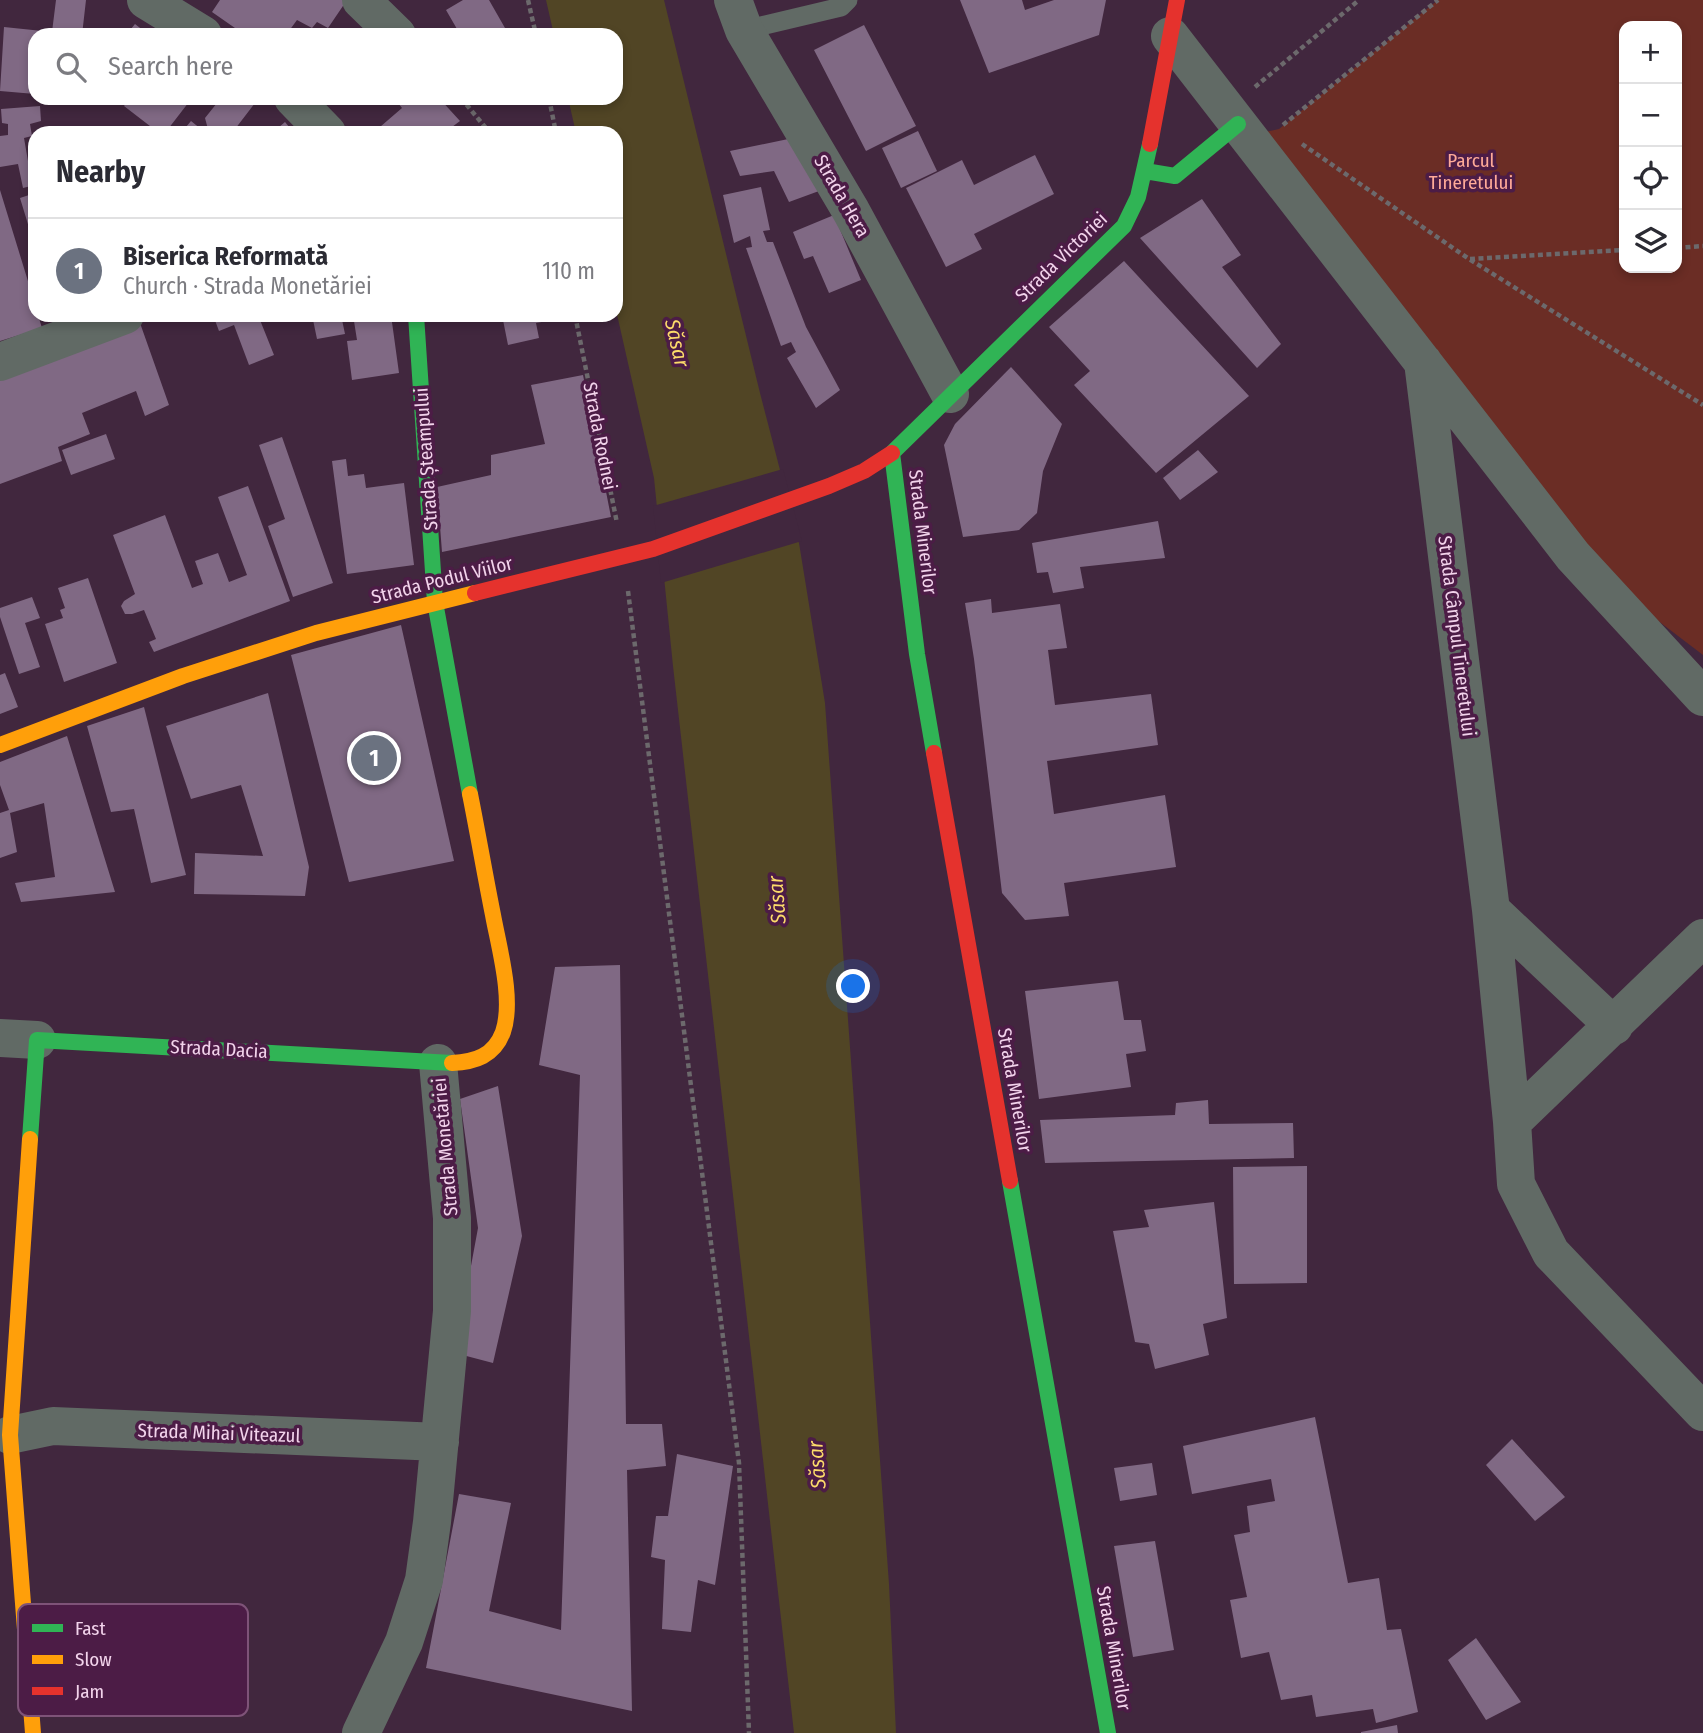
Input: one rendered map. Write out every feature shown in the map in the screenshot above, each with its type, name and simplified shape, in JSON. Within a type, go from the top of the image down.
[{"type":"main road","name":"Strada Victoriei","points":[[892,453],[1124,226],[1138,197],[1145,171],[1173,18]]},
{"type":"main road","points":[[1145,171],[1175,176],[1244,108]]},
{"type":"main road","name":"Strada Șteampului","points":[[416,322],[435,602]]},
{"type":"main road","name":"Strada Podul Viilor","points":[[0,745],[183,676],[316,633],[653,549],[829,486],[864,471],[892,453]]},
{"type":"main road","name":"Strada Minerilor","points":[[892,453],[917,654],[1108,1733]]},
{"type":"main road","name":"Strada Monetăriei","points":[[435,602],[504,977],[506,1012],[503,1039],[479,1060],[438,1063]]},
{"type":"main road","points":[[21,1604],[5,1434],[37,1040]]},
{"type":"main road","name":"Strada Dacia","points":[[37,1040],[273,1051],[438,1063]]},
{"type":"street","points":[[146,0],[192,28]]},
{"type":"street","points":[[361,0],[390,28]]},
{"type":"street","name":"Strada Hera","points":[[738,15],[851,211],[950,394]]},
{"type":"street","points":[[1173,18],[1244,108],[1423,362],[1573,556],[1703,697]]},
{"type":"street","points":[[300,105],[320,126]]},
{"type":"street","points":[[0,362],[106,322]]},
{"type":"street","name":"Strada Câmpul Tineretului","points":[[1423,362],[1491,910],[1513,1122],[1516,1184],[1551,1253],[1703,1412]]},
{"type":"street","points":[[1491,910],[1614,1026]]},
{"type":"street","points":[[1513,1122],[1703,938]]},
{"type":"street","name":"Strada Dacia","points":[[0,1038],[37,1040]]},
{"type":"street","name":"Strada Monetăriei","points":[[361,1733],[404,1642],[424,1580],[432,1522],[452,1298],[452,1217],[438,1063]]},
{"type":"street","name":"Strada Mihai Viteazul","points":[[5,1434],[53,1426],[439,1442]]},
{"type":"lane","points":[[738,15],[841,7],[848,0]]},
{"type":"path","points":[[528,0],[534,28]]},
{"type":"path","points":[[1244,108],[1359,0]]},
{"type":"path","points":[[1279,129],[1438,0]]},
{"type":"path","points":[[467,105],[484,126]]},
{"type":"path","points":[[550,105],[555,126]]},
{"type":"path","points":[[1301,144],[1469,259],[1703,405]]},
{"type":"path","points":[[1682,248],[1703,246]]},
{"type":"path","points":[[1469,259],[1619,250]]},
{"type":"path","name":"Strada Rodnei","points":[[576,322],[624,556],[739,1463],[749,1733]]},
{"type":"green space","name":"Parcul Tineretului","points":[[1438,0],[1703,0],[1703,655],[1573,556],[1265,132],[1279,129]]},
{"type":"water","name":"Săsar","points":[[546,0],[664,0],[799,543],[825,703],[889,1584],[896,1733],[794,1733],[654,478],[619,322],[623,322],[623,126],[574,126],[570,105],[623,105],[623,28],[552,28]]},
{"type":"pier","points":[[783,469],[802,541],[661,583],[653,506]]},
{"type":"building","points":[[56,0],[86,0],[83,28],[52,28]]},
{"type":"building","points":[[220,0],[347,0],[328,28],[317,22],[312,28],[297,20],[291,28],[235,28],[212,12]]},
{"type":"building","points":[[463,0],[489,0],[505,28],[456,28],[446,10]]},
{"type":"building","points":[[960,0],[1022,0],[1025,10],[1054,0],[1106,0],[1099,35],[989,73]]},
{"type":"building","points":[[864,25],[916,126],[866,151],[814,50]]},
{"type":"building","points":[[4,27],[28,30],[28,93],[0,91]]},
{"type":"building","points":[[187,105],[170,126],[150,126],[124,106]]},
{"type":"building","points":[[215,105],[253,105],[237,126],[207,126],[205,118]]},
{"type":"building","points":[[400,105],[445,105],[460,121],[453,126],[381,126],[402,108]]},
{"type":"building","points":[[40,106],[41,121],[28,126],[28,137],[24,138],[28,161],[28,187],[23,188],[18,164],[0,167],[0,136],[8,135],[8,124],[2,123],[1,109]]},
{"type":"building","points":[[918,131],[937,171],[901,188],[882,148]]},
{"type":"building","points":[[793,138],[819,191],[789,202],[774,171],[740,176],[730,151]]},
{"type":"building","points":[[1035,155],[1054,194],[974,234],[982,249],[946,267],[906,188],[962,160],[974,185]]},
{"type":"building","points":[[761,187],[770,230],[763,231],[767,242],[773,242],[806,327],[840,390],[816,408],[787,358],[796,352],[791,342],[781,346],[746,248],[752,247],[750,236],[734,243],[723,195]]},
{"type":"building","points":[[0,190],[28,281],[28,322],[40,322],[42,328],[0,341]]},
{"type":"building","points":[[28,195],[28,224],[20,198]]},
{"type":"building","points":[[1202,199],[1241,255],[1222,267],[1281,344],[1257,368],[1140,238]]},
{"type":"building","points":[[834,215],[861,280],[829,293],[813,256],[804,259],[793,232]]},
{"type":"building","points":[[1124,261],[1249,396],[1156,473],[1074,385],[1090,371],[1049,327]]},
{"type":"building","points":[[216,322],[261,322],[274,355],[249,365],[234,325],[219,331]]},
{"type":"building","points":[[313,322],[342,322],[345,334],[317,339]]},
{"type":"building","points":[[354,322],[392,322],[399,373],[352,380],[347,341],[357,340]]},
{"type":"building","points":[[503,322],[542,322],[536,323],[539,338],[508,345]]},
{"type":"building","points":[[140,323],[169,405],[145,416],[136,391],[82,413],[90,434],[58,447],[62,461],[0,484],[0,376]]},
{"type":"building","points":[[1011,367],[1062,424],[1043,471],[1037,513],[1019,530],[963,537],[944,445],[955,424]]},
{"type":"building","points":[[583,375],[611,517],[442,552],[437,487],[491,475],[491,455],[545,444],[531,385]]},
{"type":"building","points":[[106,434],[115,459],[71,475],[62,450]]},
{"type":"building","points":[[282,437],[333,583],[293,597],[268,526],[285,519],[259,445]]},
{"type":"building","points":[[1198,450],[1218,472],[1180,500],[1163,478]]},
{"type":"building","points":[[346,459],[348,476],[364,474],[366,488],[404,483],[414,565],[347,574],[332,461]]},
{"type":"building","points":[[248,486],[290,601],[154,652],[149,642],[156,639],[144,610],[125,614],[121,606],[135,594],[113,535],[165,515],[192,588],[203,584],[195,561],[218,553],[229,582],[247,575],[218,497]]},
{"type":"building","points":[[1158,521],[1165,558],[1080,567],[1084,588],[1053,593],[1048,572],[1037,573],[1032,543]]},
{"type":"building","points":[[88,578],[117,663],[64,682],[45,624],[63,618],[60,610],[65,608],[58,588]]},
{"type":"building","points":[[32,597],[40,618],[25,623],[40,667],[19,674],[0,617],[0,608]]},
{"type":"building","points":[[991,599],[992,613],[1060,604],[1067,648],[1048,650],[1055,705],[1151,694],[1158,745],[1047,761],[1054,814],[1165,795],[1176,867],[1064,883],[1069,916],[1025,920],[1002,893],[965,603]]},
{"type":"building","points":[[401,625],[454,861],[349,882],[291,655]]},
{"type":"building","points":[[5,673],[18,707],[0,714],[0,675]]},
{"type":"building","points":[[268,693],[309,867],[305,896],[194,894],[195,853],[263,856],[241,785],[191,799],[166,726]]},
{"type":"building","points":[[144,707],[186,875],[151,883],[134,809],[111,812],[87,726]]},
{"type":"building","points":[[67,736],[115,892],[21,902],[15,883],[55,877],[44,803],[10,813],[17,852],[0,858],[0,813],[9,810],[0,785],[0,762]]},
{"type":"building","points":[[620,965],[626,1424],[662,1424],[666,1466],[627,1470],[632,1711],[426,1668],[459,1494],[511,1503],[489,1611],[561,1630],[580,1075],[539,1065],[555,967]]},
{"type":"building","points":[[1118,981],[1124,1020],[1141,1020],[1146,1051],[1126,1054],[1131,1087],[1039,1099],[1025,991]]},
{"type":"building","points":[[498,1086],[522,1236],[493,1363],[455,1353],[478,1228],[460,1099]]},
{"type":"building","points":[[1208,1100],[1209,1124],[1293,1123],[1294,1158],[1045,1163],[1040,1120],[1175,1115],[1176,1103]]},
{"type":"building","points":[[1307,1166],[1307,1283],[1234,1284],[1233,1167]]},
{"type":"building","points":[[1214,1202],[1227,1318],[1203,1324],[1209,1355],[1155,1369],[1149,1344],[1135,1342],[1113,1231],[1149,1227],[1144,1210]]},
{"type":"building","points":[[1315,1417],[1348,1583],[1379,1578],[1387,1630],[1401,1629],[1418,1712],[1376,1723],[1373,1709],[1316,1717],[1312,1695],[1281,1700],[1269,1652],[1241,1658],[1230,1600],[1247,1597],[1234,1535],[1250,1532],[1247,1506],[1275,1501],[1271,1479],[1192,1494],[1183,1446]]},
{"type":"building","points":[[1512,1439],[1565,1497],[1535,1521],[1486,1465]]},
{"type":"building","points":[[677,1454],[733,1466],[715,1585],[698,1580],[691,1632],[662,1629],[665,1560],[651,1557],[656,1516],[668,1516]]},
{"type":"building","points":[[1152,1463],[1157,1495],[1120,1501],[1114,1468]]},
{"type":"building","points":[[1155,1541],[1174,1650],[1133,1657],[1114,1546]]},
{"type":"building","points":[[1476,1638],[1521,1702],[1486,1720],[1448,1660]]},
{"type":"building","points":[[1397,1725],[1398,1733],[1361,1733],[1361,1732]]},
{"type":"traffic: fast","points":[[1145,171],[1175,176],[1238,124]]},
{"type":"traffic: fast","points":[[934,753],[917,654],[892,453],[1124,226],[1138,197],[1150,144]]},
{"type":"traffic: fast","points":[[416,322],[435,602],[470,794]]},
{"type":"traffic: fast","points":[[30,1139],[37,1040],[452,1063]]},
{"type":"traffic: fast","points":[[1010,1181],[1108,1733]]},
{"type":"traffic: slow","points":[[0,745],[183,676],[316,633],[475,593]]},
{"type":"traffic: slow","points":[[452,1063],[476,1059],[494,1047],[503,1032],[507,1005],[504,974],[470,794]]},
{"type":"traffic: slow","points":[[23,1604],[10,1435],[30,1139]]},
{"type":"traffic: slow","points":[[32,1716],[33,1733]]},
{"type":"traffic: jam","points":[[1150,144],[1177,0]]},
{"type":"traffic: jam","points":[[475,593],[653,549],[829,486],[864,471],[892,453]]},
{"type":"traffic: jam","points":[[934,753],[1010,1181]]},
{"type":"place","name":"Biserica Reformată","points":[[374,758]]}]
